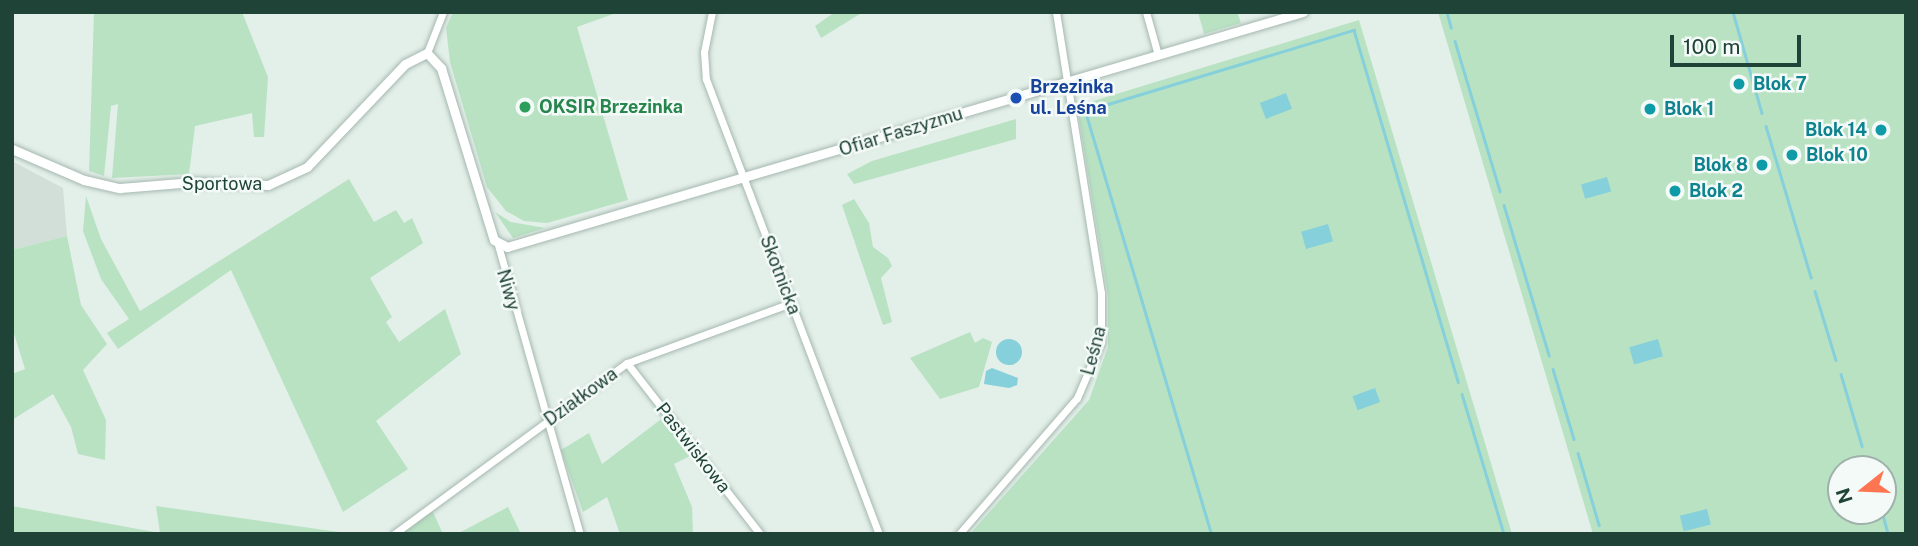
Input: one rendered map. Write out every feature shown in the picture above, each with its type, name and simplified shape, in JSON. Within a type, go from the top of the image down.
[{"type":"street","points":[[427,53],[443,12]]},
{"type":"street","name":"Skotnicka","points":[[712,12],[704,52],[706,79],[879,534]]},
{"type":"street","name":"Leśna","points":[[959,534],[1077,398],[1101,342],[1101,293],[1056,12]]},
{"type":"street","points":[[1146,12],[1158,55]]},
{"type":"street","name":"Ofiar Faszyzmu","points":[[498,245],[515,246],[1303,12]]},
{"type":"street","name":"Sportowa","points":[[12,149],[84,180],[120,188],[193,182],[268,184],[307,167],[405,64],[427,53]]},
{"type":"street","name":"Niwy","points":[[427,53],[441,68],[498,245],[546,422],[580,534]]},
{"type":"street","name":"Działkowa","points":[[394,534],[627,363],[791,303]]},
{"type":"street","name":"Pastwiskowa","points":[[627,363],[760,534]]},
{"type":"shaded area","points":[[12,161],[63,188],[67,236],[12,250]]},
{"type":"green space","points":[[94,12],[242,12],[268,77],[264,137],[254,137],[252,113],[195,126],[189,174],[112,178],[118,104],[111,106],[104,176],[89,171]]},
{"type":"green space","points":[[453,12],[619,12],[577,27],[628,200],[547,223],[524,221],[506,211],[487,187],[450,62],[446,28]]},
{"type":"green space","points":[[835,12],[863,12],[821,38],[815,26]]},
{"type":"green space","points":[[1198,12],[1237,12],[1241,23],[1204,34]]},
{"type":"green space","points":[[1438,12],[1906,12],[1906,534],[1593,534]]},
{"type":"green space","points":[[1359,20],[1512,534],[970,534],[1089,400],[1108,347],[1108,296],[1077,106]]},
{"type":"green space","points":[[1016,119],[1016,139],[854,184],[847,174],[872,161]]},
{"type":"green space","points":[[349,179],[374,222],[396,210],[404,223],[412,218],[423,243],[370,278],[392,317],[386,322],[399,342],[445,309],[461,354],[376,421],[408,469],[343,512],[231,270],[118,349],[107,333],[129,319],[101,279],[83,231],[86,196],[101,239],[140,311]]},
{"type":"green space","points":[[854,199],[869,223],[873,247],[888,258],[892,266],[881,278],[892,322],[883,325],[842,205]]},
{"type":"green space","points":[[495,212],[511,222],[545,228],[513,238]]},
{"type":"green space","points":[[67,236],[81,305],[107,344],[83,370],[106,420],[105,460],[78,454],[71,427],[53,394],[12,420],[12,374],[25,369],[12,327],[12,250]]},
{"type":"green space","points":[[970,332],[975,343],[983,338],[992,342],[979,387],[940,399],[910,358]]},
{"type":"green space","points":[[664,417],[690,456],[674,464],[692,507],[693,534],[620,534],[607,497],[583,512],[561,450],[589,433],[602,464]]},
{"type":"green space","points":[[12,506],[160,533],[156,506],[353,534],[12,534]]},
{"type":"green space","points":[[508,507],[521,534],[457,534]]},
{"type":"green space","points":[[432,510],[443,534],[400,534]]},
{"type":"water","points":[[1286,93],[1292,109],[1266,119],[1260,103]]},
{"type":"water","points":[[1607,177],[1611,191],[1585,199],[1581,184]]},
{"type":"water","points":[[1328,224],[1333,241],[1306,249],[1301,232]]},
{"type":"water","points":[[1009,339],[1018,343],[1022,352],[1018,361],[1009,365],[1000,361],[996,352],[1000,343]]},
{"type":"water","points":[[1658,339],[1663,356],[1634,365],[1629,347]]},
{"type":"water","points":[[992,368],[1018,378],[1017,385],[1009,388],[984,384],[986,371]]},
{"type":"water","points":[[1375,388],[1380,402],[1358,410],[1352,396]]},
{"type":"water","points":[[1707,509],[1711,525],[1684,531],[1680,516]]},
{"type":"waterway","points":[[1447,12],[1451,27]]},
{"type":"waterway","points":[[1733,12],[1762,113]]},
{"type":"waterway","points":[[1211,534],[1085,111],[1354,30],[1458,382]]},
{"type":"waterway","points":[[1455,41],[1500,191]]},
{"type":"waterway","points":[[1766,126],[1811,277]]},
{"type":"waterway","points":[[1504,205],[1549,355]]},
{"type":"waterway","points":[[1815,291],[1836,360]]},
{"type":"waterway","points":[[1553,369],[1574,439]]},
{"type":"waterway","points":[[1841,374],[1862,446]]},
{"type":"waterway","points":[[1462,394],[1504,534]]},
{"type":"waterway","points":[[1578,453],[1599,525]]},
{"type":"waterway","points":[[1886,525],[1888,534]]},
{"type":"place","name":"Blok 7","points":[[1739,84]]},
{"type":"place","name":"Brzezinka ul. Leśna","points":[[1016,98]]},
{"type":"place","name":"OKSIR Brzezinka","points":[[525,107]]},
{"type":"place","name":"Blok 1","points":[[1650,109]]},
{"type":"place","name":"Blok 14","points":[[1881,130]]},
{"type":"place","name":"Blok 10","points":[[1792,155]]},
{"type":"place","name":"Blok 8","points":[[1762,165]]},
{"type":"place","name":"Blok 2","points":[[1675,191]]}]
